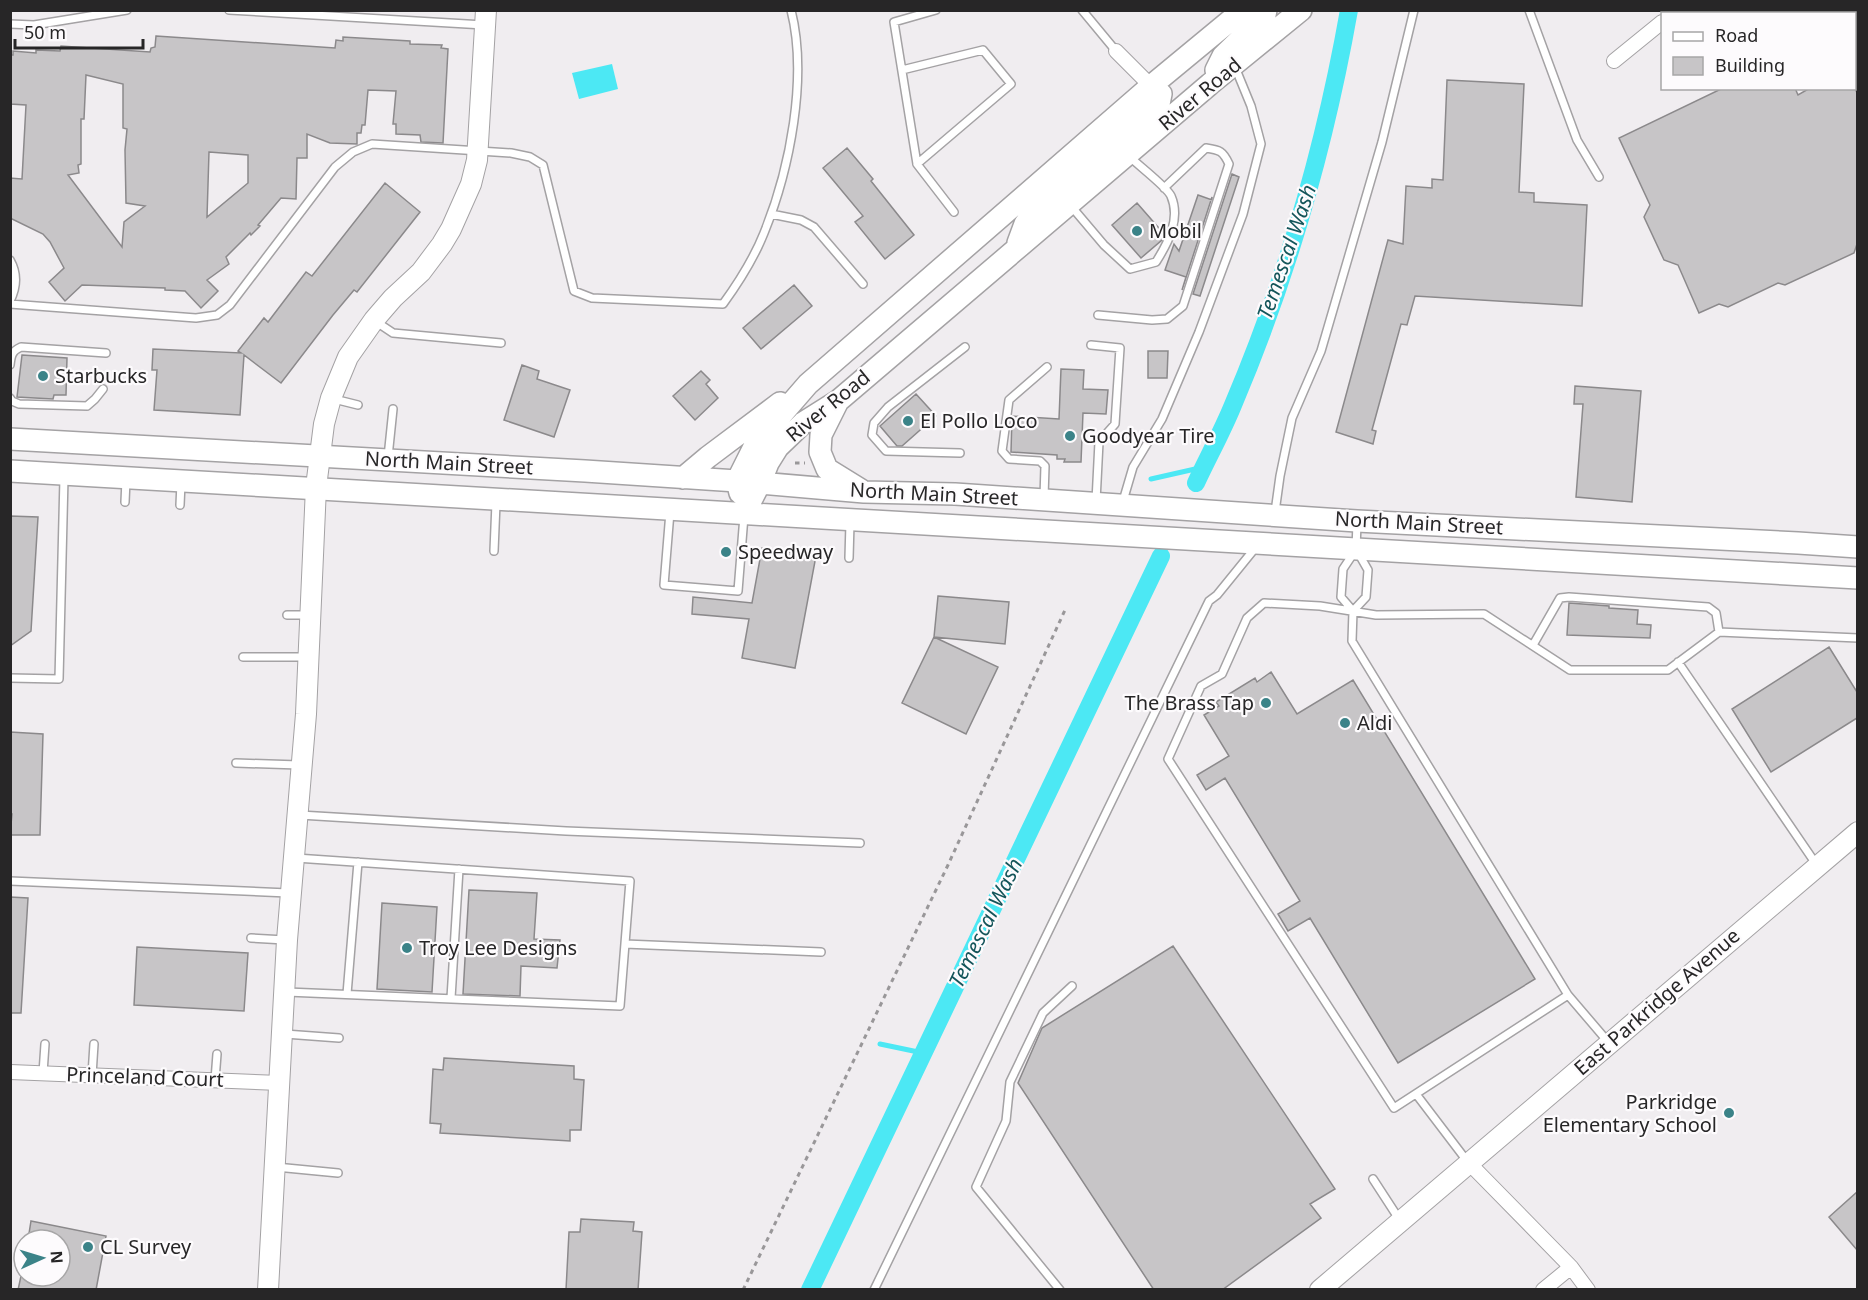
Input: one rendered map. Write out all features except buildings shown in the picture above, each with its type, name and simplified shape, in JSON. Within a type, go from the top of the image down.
[{"type":"main road","name":"River Road","points":[[737,481],[755,445],[808,384],[1243,10]]},
{"type":"main road","points":[[1210,84],[1223,56],[1265,15],[1266,10]]},
{"type":"main road","name":"River Road","points":[[744,514],[778,447],[803,423],[838,401],[1210,84],[1294,16]]},
{"type":"main road","points":[[1015,249],[1025,224],[1033,213],[1159,104],[1161,94],[1152,86]]},
{"type":"main road","points":[[683,478],[767,412],[808,384]]},
{"type":"main road","points":[[838,401],[821,435],[820,452],[827,469],[864,492]]},
{"type":"main road","name":"North Main Street","points":[[10,439],[737,481],[864,492],[956,494],[1357,520],[1857,547]]},
{"type":"main road","name":"North Main Street","points":[[10,471],[1857,578]]},
{"type":"main road","points":[[737,481],[744,514]]},
{"type":"street","points":[[268,1290],[287,940],[308,657],[316,487],[324,424],[330,398],[348,357],[374,320],[393,298],[421,272],[447,236],[471,184],[478,151],[486,18]]},
{"type":"street","points":[[1614,61],[1661,23]]},
{"type":"street","points":[[1116,51],[1152,86]]},
{"type":"street","name":"East Parkridge Avenue","points":[[1320,1290],[1817,866],[1855,837]]},
{"type":"street","name":"Princeland Court","points":[[10,1072],[280,1083]]},
{"type":"street","points":[[1469,1163],[1571,1266],[1588,1290]]},
{"type":"street","points":[[1543,1290],[1571,1266]]},
{"type":"lane","points":[[10,24],[34,25],[127,10]]},
{"type":"lane","points":[[229,10],[486,18]]},
{"type":"lane","points":[[10,260],[16,277],[15,291],[10,303],[196,318],[217,315],[230,305],[335,167],[353,152],[372,144],[511,153],[530,157],[543,165],[574,291],[592,298],[723,304],[739,282],[764,235],[777,197],[789,148],[796,99],[797,49],[791,10]]},
{"type":"lane","points":[[936,10],[894,22],[916,164],[954,212]]},
{"type":"lane","points":[[1082,10],[1116,51]]},
{"type":"lane","points":[[1265,514],[1280,476],[1292,418],[1321,351],[1382,142],[1414,10]]},
{"type":"lane","points":[[1529,10],[1577,140],[1599,177]]},
{"type":"lane","points":[[902,70],[983,50],[1011,84],[916,164]]},
{"type":"lane","points":[[1111,504],[1162,419],[1199,332],[1243,214],[1261,144],[1251,106],[1234,65]]},
{"type":"lane","points":[[1098,315],[1152,320],[1167,319],[1183,306],[1229,164],[1226,157],[1219,150],[1206,148],[1164,189]]},
{"type":"lane","points":[[1069,204],[1104,245],[1130,268],[1156,262],[1172,232],[1174,212],[1171,194],[1127,155]]},
{"type":"lane","points":[[771,214],[801,220],[814,227],[863,284]]},
{"type":"lane","points":[[374,320],[393,333],[501,343]]},
{"type":"lane","points":[[1091,345],[1120,348],[1115,424],[1099,442],[1111,504]]},
{"type":"lane","points":[[10,365],[11,354],[21,347],[106,353]]},
{"type":"lane","points":[[960,453],[886,451],[872,435],[874,423],[888,407],[965,347]]},
{"type":"lane","points":[[1043,500],[1045,466],[1040,461],[1008,459],[1002,451],[1009,400],[1047,366]]},
{"type":"lane","points":[[10,398],[20,404],[87,406],[103,389]]},
{"type":"lane","points":[[330,398],[358,405]]},
{"type":"lane","points":[[388,460],[393,409]]},
{"type":"lane","points":[[10,678],[59,679],[64,474]]},
{"type":"lane","points":[[124,502],[126,477]]},
{"type":"lane","points":[[180,505],[182,480]]},
{"type":"lane","points":[[494,551],[497,498]]},
{"type":"lane","points":[[670,510],[664,585],[738,591],[744,514]]},
{"type":"lane","points":[[849,558],[850,520]]},
{"type":"lane","points":[[1353,611],[1341,597],[1343,569],[1356,549],[1357,520]]},
{"type":"lane","points":[[874,1290],[1209,601],[1217,595],[1256,544]]},
{"type":"lane","points":[[1356,549],[1368,570],[1366,597],[1353,611],[1352,641],[1568,995],[1609,1044]]},
{"type":"lane","points":[[1533,645],[1560,598],[1569,597],[1708,607],[1716,613],[1719,632]]},
{"type":"lane","points":[[1568,995],[1394,1108],[1168,759],[1201,686],[1222,674],[1247,618],[1264,603],[1320,606],[1376,615],[1484,614],[1570,670],[1668,670],[1719,632],[1857,638]]},
{"type":"lane","points":[[287,615],[310,615]]},
{"type":"lane","points":[[243,657],[308,657]]},
{"type":"lane","points":[[1678,662],[1817,866]]},
{"type":"lane","points":[[236,763],[301,765]]},
{"type":"lane","points":[[297,815],[566,831],[860,843]]},
{"type":"lane","points":[[284,992],[620,1006],[630,880],[294,858]]},
{"type":"lane","points":[[347,994],[358,862]]},
{"type":"lane","points":[[451,998],[459,869]]},
{"type":"lane","points":[[10,881],[291,893]]},
{"type":"lane","points":[[251,938],[287,940]]},
{"type":"lane","points":[[625,944],[821,952]]},
{"type":"lane","points":[[1060,1290],[976,1187],[1006,1121],[1010,1082],[1043,1013],[1072,986]]},
{"type":"lane","points":[[282,1034],[339,1038]]},
{"type":"lane","points":[[43,1073],[45,1044]]},
{"type":"lane","points":[[92,1075],[94,1044]]},
{"type":"lane","points":[[215,1080],[217,1054]]},
{"type":"lane","points":[[1416,1094],[1469,1163]]},
{"type":"lane","points":[[276,1167],[338,1173]]},
{"type":"lane","points":[[1373,1179],[1401,1221]]},
{"type":"path","points":[[795,463],[807,463]]},
{"type":"path","points":[[743,1290],[948,865],[1065,610]]},
{"type":"water","points":[[612,64],[618,89],[579,99],[572,73]]},
{"type":"waterway","name":"Temescal Wash","points":[[1196,483],[1253,357],[1287,260],[1316,161],[1349,10]]},
{"type":"waterway","points":[[1151,479],[1204,467]]},
{"type":"waterway","name":"Temescal Wash","points":[[810,1290],[1161,556]]},
{"type":"waterway","points":[[880,1044],[923,1053]]},
{"type":"place","name":"Mobil","points":[[1137,231]]},
{"type":"place","name":"Starbucks","points":[[43,376]]},
{"type":"place","name":"El Pollo Loco","points":[[908,421]]},
{"type":"place","name":"Goodyear Tire","points":[[1070,436]]},
{"type":"place","name":"Speedway","points":[[726,552]]},
{"type":"place","name":"The Brass Tap","points":[[1266,703]]},
{"type":"place","name":"Aldi","points":[[1345,723]]},
{"type":"place","name":"Troy Lee Designs","points":[[407,948]]},
{"type":"place","name":"Parkridge Elementary School","points":[[1729,1113]]},
{"type":"place","name":"CL Survey","points":[[88,1247]]}]
